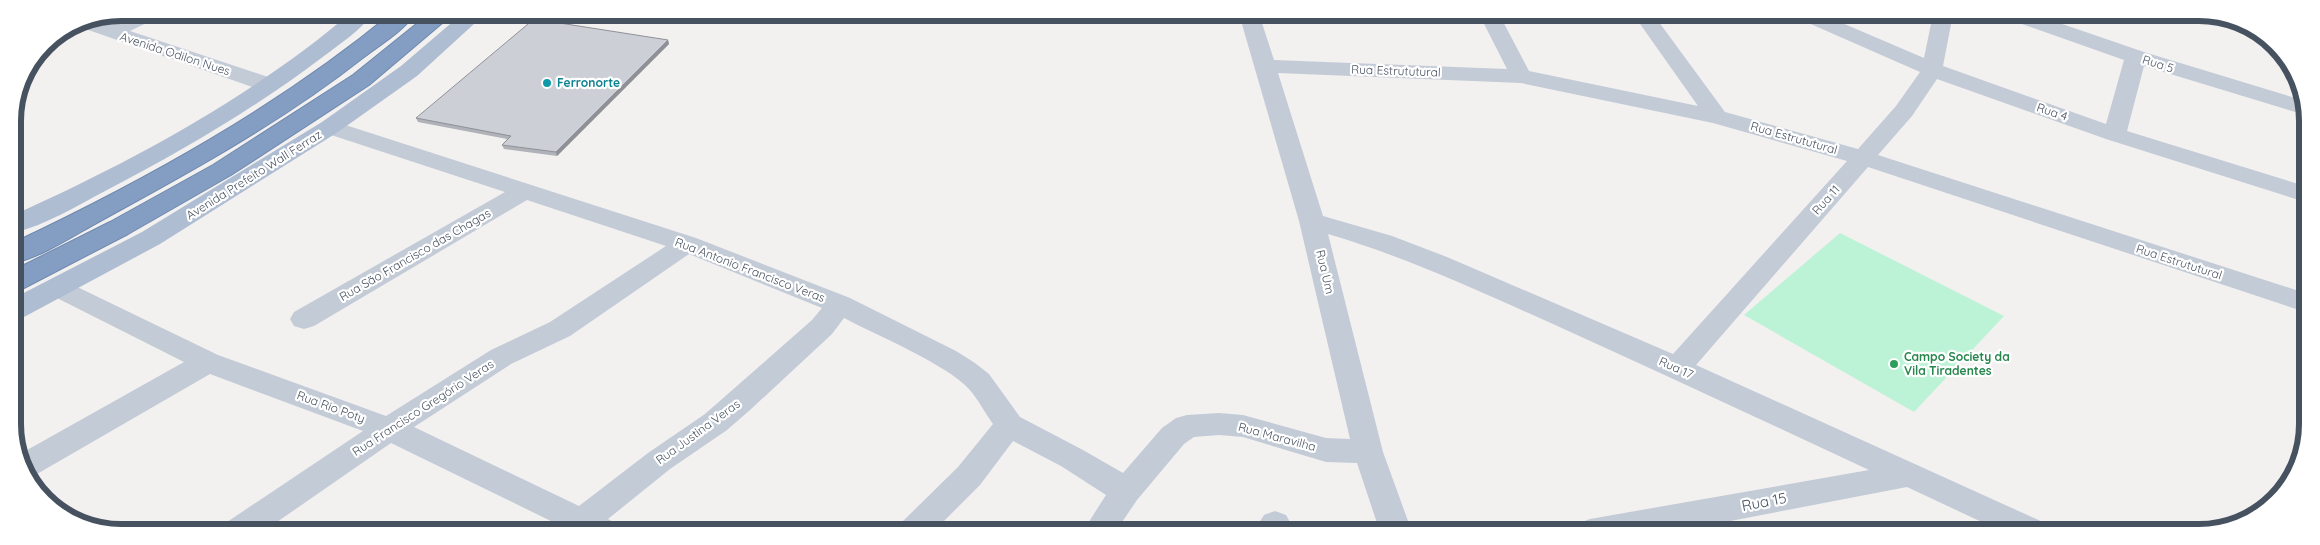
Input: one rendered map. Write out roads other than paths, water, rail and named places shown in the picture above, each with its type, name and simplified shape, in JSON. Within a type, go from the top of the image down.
[{"type":"highway","points":[[21,250],[91,215],[195,158],[287,102],[333,72],[395,21]]},
{"type":"highway","name":"Avenida Prefeito Wall Ferraz","points":[[21,277],[119,228],[222,170],[361,80],[433,21]]},
{"type":"main road","points":[[21,221],[132,168],[269,85],[319,51],[353,21]]},
{"type":"main road","name":"Avenida Prefeito Wall Ferraz","points":[[21,306],[160,233],[330,127],[409,71],[466,21]]},
{"type":"street","points":[[111,32],[134,21]]},
{"type":"street","name":"Rua Um","points":[[1251,21],[1312,221],[1368,452],[1393,524]]},
{"type":"street","points":[[1493,21],[1521,76]]},
{"type":"street","points":[[1649,21],[1717,117]]},
{"type":"street","name":"Rua 4","points":[[1819,21],[1856,39],[1932,70],[2115,134],[2299,192]]},
{"type":"street","name":"Rua 11","points":[[1677,368],[1904,111],[1932,70],[1942,21]]},
{"type":"street","name":"Rua 5","points":[[2032,21],[2136,57],[2298,106]]},
{"type":"street","name":"Avenida Odilon Nues","points":[[94,26],[269,85]]},
{"type":"street","points":[[2115,134],[2136,57]]},
{"type":"street","name":"Rua Estrututural","points":[[1264,66],[1521,76],[1717,117],[1864,158],[2299,301]]},
{"type":"street","name":"Rua Antonio Francisco Veras","points":[[330,127],[686,244],[840,305],[946,358],[965,370],[979,381],[1009,425],[1072,458],[1126,491]]},
{"type":"street","name":"Rua São Francisco das Chagas","points":[[304,318],[525,191]]},
{"type":"street","name":"Rua 17","points":[[1312,221],[1383,242],[1438,263],[1677,368],[2016,524]]},
{"type":"street","name":"Rua Francisco Gregório Veras","points":[[249,524],[450,388],[501,357],[560,329],[686,244]]},
{"type":"street","name":"Rua Rio Poty","points":[[58,288],[208,362],[390,430],[576,524]]},
{"type":"street","name":"Rua Justina Veras","points":[[588,524],[659,461],[716,422],[740,402],[822,327],[840,305]]},
{"type":"street","points":[[30,463],[208,362]]},
{"type":"street","points":[[921,524],[969,476],[1009,425]]},
{"type":"street","name":"Rua Maravilha","points":[[1104,524],[1126,491],[1181,428],[1193,425],[1243,426],[1326,450],[1368,452]]},
{"type":"street","name":"Rua 15","points":[[1642,524],[1908,475]]},
{"type":"place","name":"Ferronorte","points":[[547,83]]},
{"type":"place","name":"Campo Society da Vila Tiradentes","points":[[1894,364]]}]
